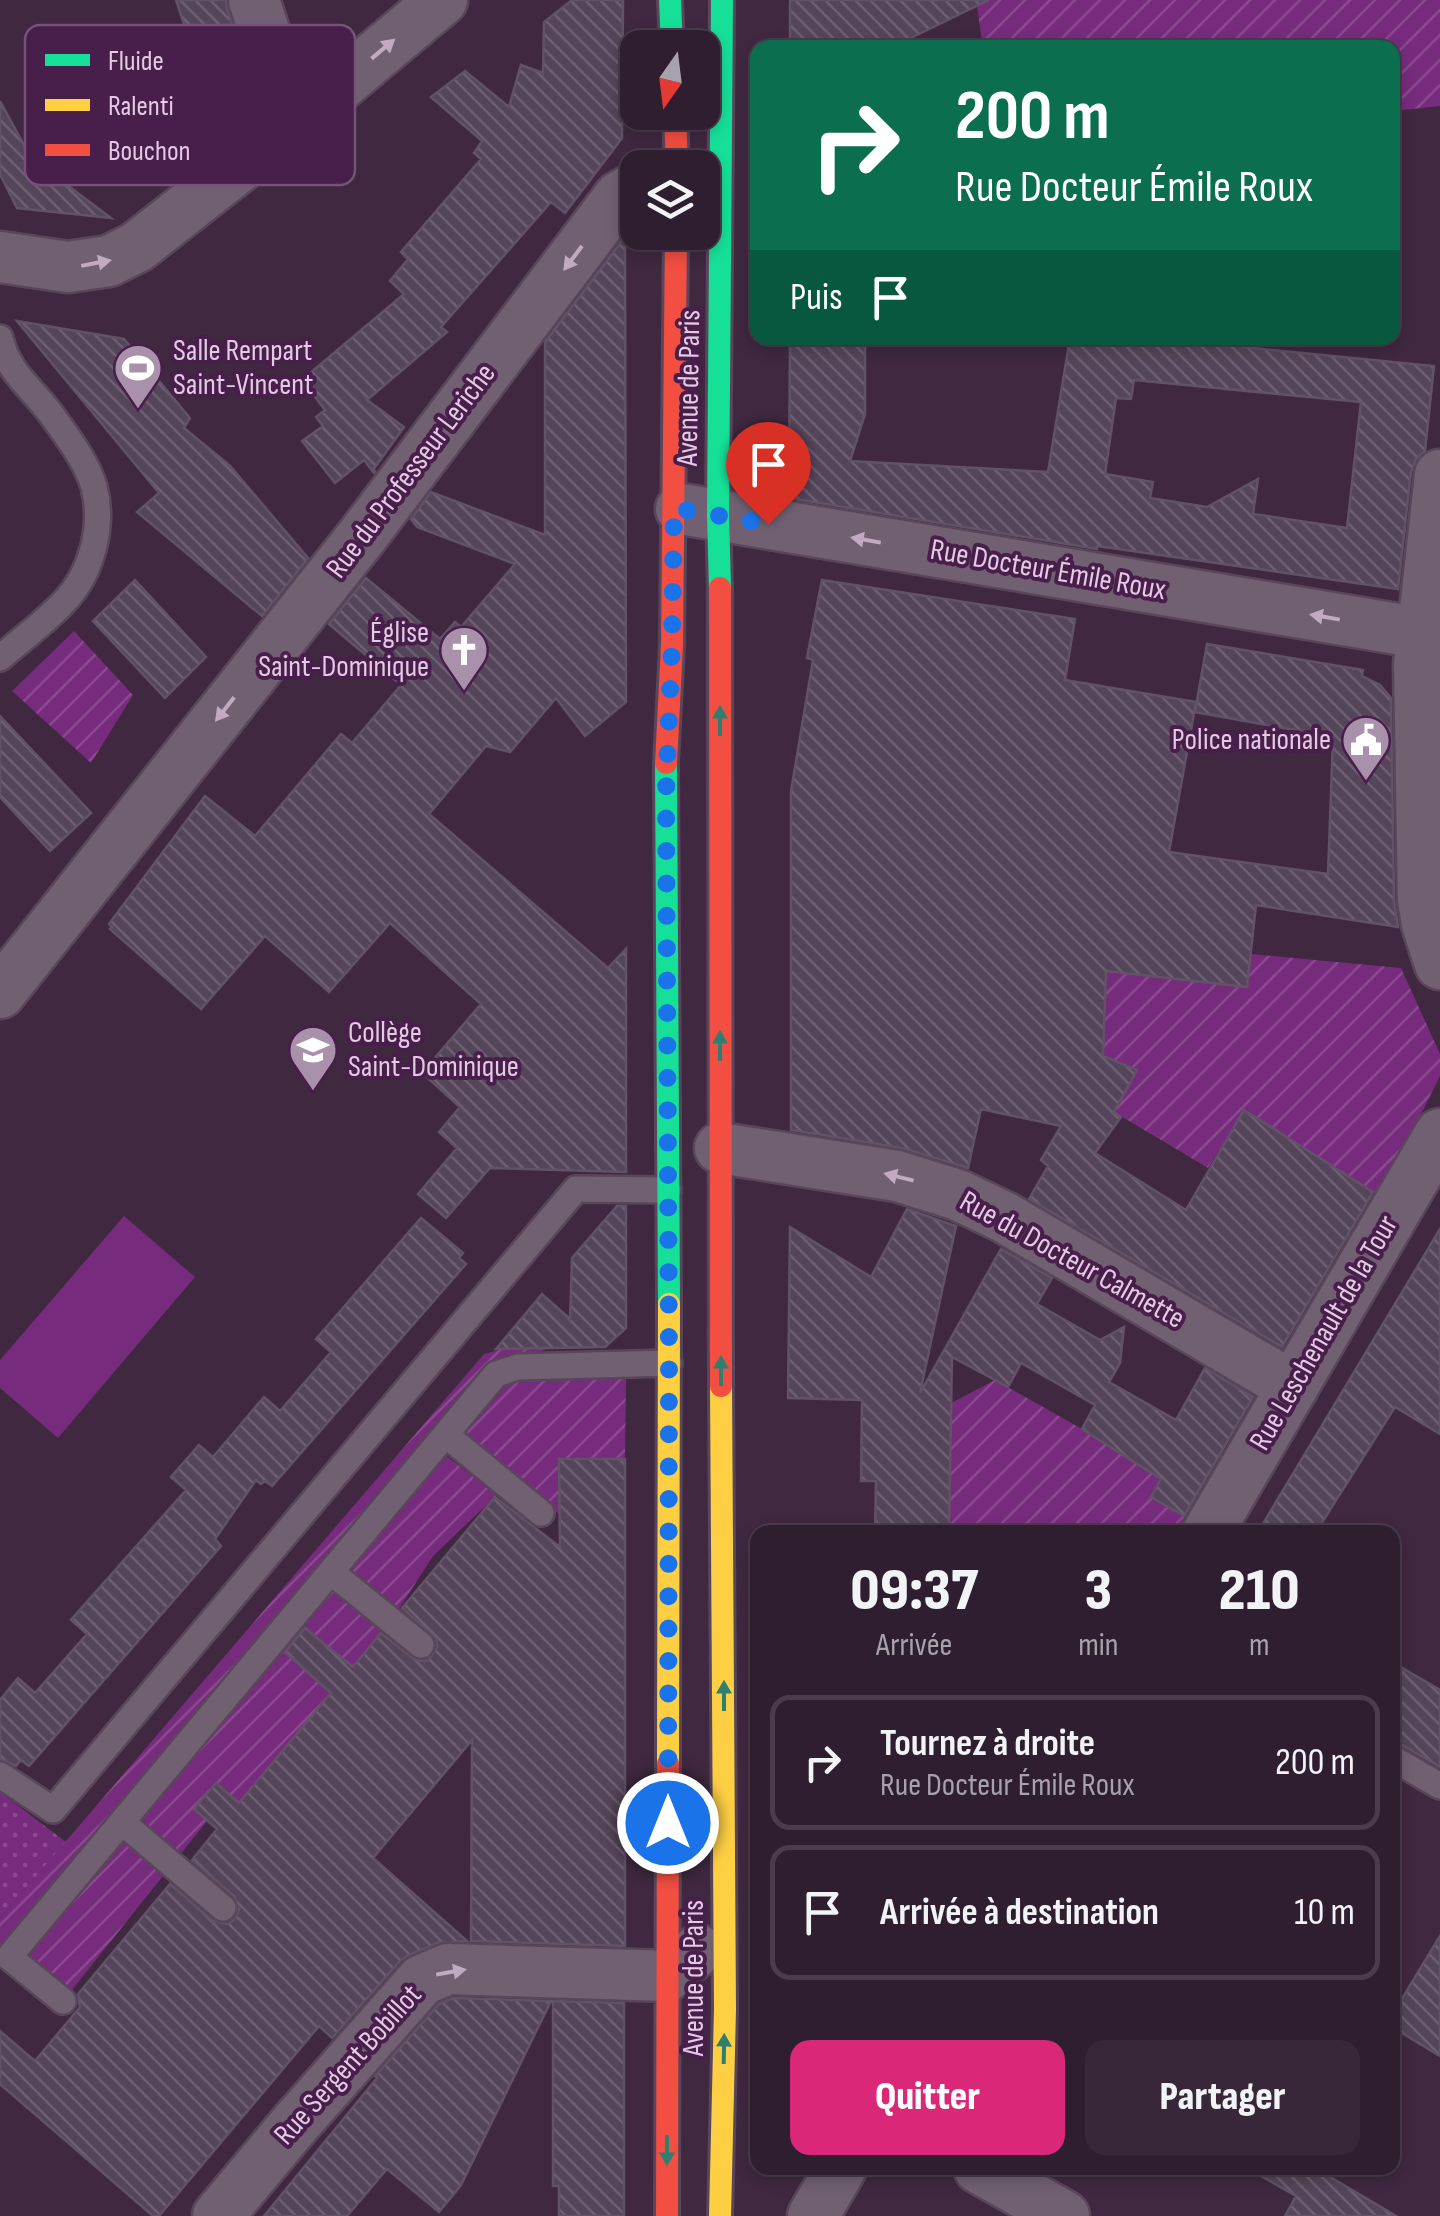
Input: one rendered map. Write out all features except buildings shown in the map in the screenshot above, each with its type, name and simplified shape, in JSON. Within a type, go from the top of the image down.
[{"type":"main road","points":[[670,0],[671,30]]},
{"type":"main road","name":"Avenue de Paris","points":[[667,2216],[666,793],[672,645],[696,511],[722,0]]},
{"type":"main road","name":"Avenue de Paris","points":[[677,250],[696,511],[720,602],[725,2009],[720,2216]]},
{"type":"street","points":[[254,0],[262,25]]},
{"type":"street","points":[[355,73],[442,0]]},
{"type":"street","points":[[0,257],[68,267],[109,261],[136,247],[216,185]]},
{"type":"street","name":"Rue du Professeur Leriche","points":[[0,993],[363,535],[620,197]]},
{"type":"street","points":[[1440,475],[1419,664],[1431,827],[1423,899],[1440,964]]},
{"type":"street","name":"Rue Docteur Émile Roux","points":[[696,511],[1421,633]]},
{"type":"street","name":"Rue Leschenault de la Tour","points":[[1212,1525],[1440,1134]]},
{"type":"street","name":"Rue du Docteur Calmette","points":[[720,1148],[897,1176],[958,1194],[1293,1386]]},
{"type":"street","points":[[668,1976],[700,1948],[724,1794]]},
{"type":"street","name":"Rue Sergent Bobillot","points":[[218,2216],[422,1980],[448,1969],[462,1968],[668,1976]]},
{"type":"street","points":[[667,2033],[684,2092],[695,2204],[706,2216]]},
{"type":"street","points":[[813,2216],[837,2175]]},
{"type":"street","points":[[991,2175],[1064,2216]]},
{"type":"lane","points":[[0,338],[17,377],[49,411],[79,456],[94,486],[97,520],[93,552],[66,601],[0,658]]},
{"type":"lane","points":[[0,1775],[53,1810],[576,1189],[668,1190]]},
{"type":"lane","points":[[63,2001],[9,1957],[496,1374],[518,1367],[669,1363]]},
{"type":"lane","points":[[446,1435],[541,1513]]},
{"type":"lane","points":[[331,1572],[421,1645]]},
{"type":"lane","points":[[1400,1763],[1440,1786]]},
{"type":"lane","points":[[122,1822],[223,1908]]},
{"type":"shaded area","points":[[976,0],[1440,0],[1440,106],[1400,110],[1400,40],[982,40]]},
{"type":"shaded area","points":[[74,631],[133,695],[91,763],[12,691]]},
{"type":"shaded area","points":[[1251,954],[1401,968],[1440,1054],[1440,1076],[1380,1196],[1245,1110],[1208,1168],[1114,1112],[1137,1071],[1089,1049],[1105,1014],[1105,1005],[1094,1003],[1098,970],[1246,987]]},
{"type":"shaded area","points":[[124,1216],[195,1277],[58,1438],[0,1388],[0,1360]]},
{"type":"shaded area","points":[[548,1348],[496,1374],[435,1447],[497,1495],[433,1556],[391,1621],[353,1667],[308,1672],[331,1693],[239,1803],[215,1784],[194,1809],[207,1821],[63,2001],[9,1958],[0,1968],[0,1918],[484,1354],[503,1349]]},
{"type":"shaded area","points":[[626,1378],[625,1459],[559,1459],[559,1514],[463,1435],[510,1381]]},
{"type":"shaded area","points":[[995,1380],[1161,1479],[1151,1497],[1189,1520],[1186,1525],[949,1525],[951,1403]]},
{"type":"shaded area","points":[[0,1792],[66,1842],[0,1918]]},
{"type":"traffic: fast","points":[[670,0],[671,30]]},
{"type":"traffic: fast","points":[[720,588],[722,0]]},
{"type":"traffic: fast","points":[[666,763],[669,1304]]},
{"type":"traffic: slow","points":[[668,1764],[669,1304]]},
{"type":"traffic: slow","points":[[720,2216],[725,2009],[721,1386]]},
{"type":"traffic: jam","points":[[676,130],[676,150]]},
{"type":"traffic: jam","points":[[666,763],[672,645],[676,250]]},
{"type":"traffic: jam","points":[[720,588],[721,1386]]},
{"type":"traffic: jam","points":[[667,2216],[668,1764]]},
{"type":"place","name":"Salle Rempart Saint-Vincent","points":[[138,410]]},
{"type":"place","name":"Église Saint-Dominique","points":[[464,692]]},
{"type":"place","name":"Police nationale","points":[[1366,782]]},
{"type":"place","name":"Collège Saint-Dominique","points":[[313,1092]]},
{"type":"route","points":[[668,1823],[666,793],[674,508],[768,524]]}]
